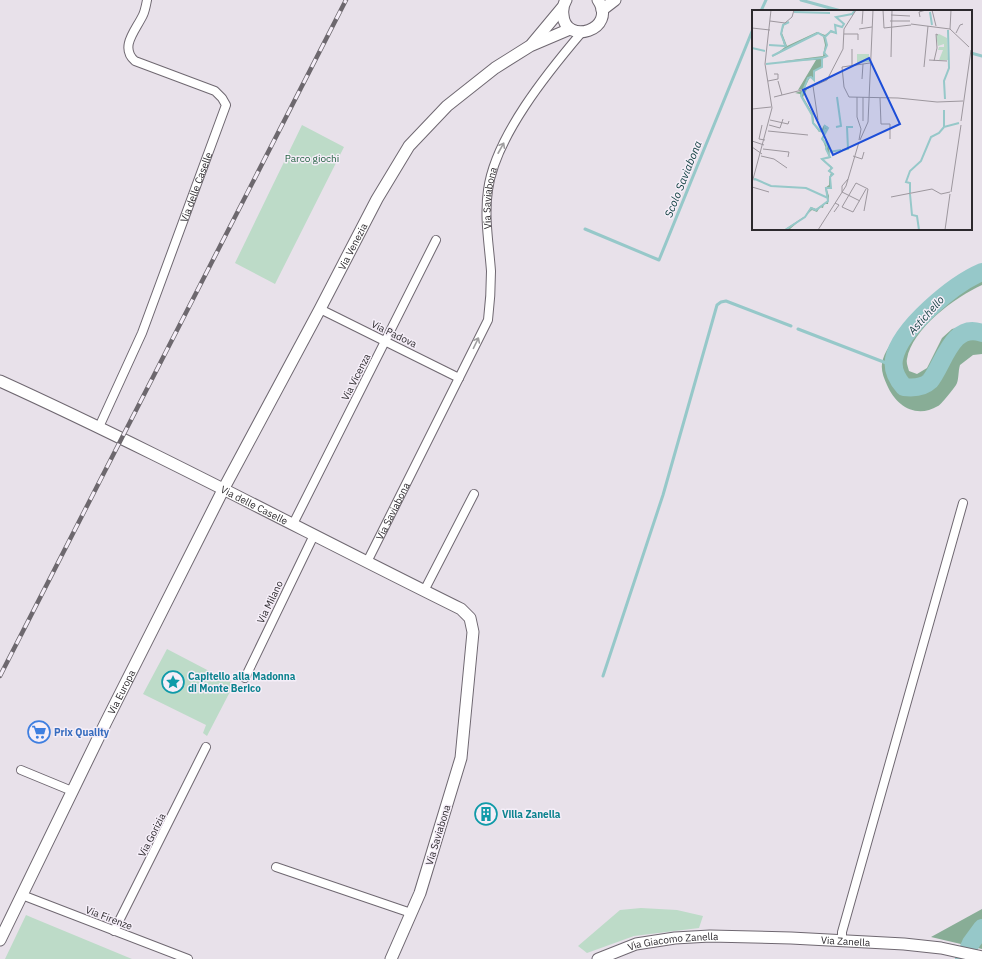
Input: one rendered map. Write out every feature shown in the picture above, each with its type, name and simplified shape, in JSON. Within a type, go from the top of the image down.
[{"type":"street","name":"Via delle Caselle","points":[[99,428],[142,333],[226,105],[215,91],[135,61],[130,56],[128,49],[129,42],[143,15],[147,0]]},
{"type":"street","points":[[600,5],[615,0]]},
{"type":"street","points":[[564,4],[563,20],[570,29],[582,32]]},
{"type":"street","name":"Via Venezia","points":[[530,46],[564,4]]},
{"type":"street","name":"Via Saviabona","points":[[391,959],[420,893],[461,758],[473,632],[470,618],[461,608],[367,562],[488,320],[491,280],[486,221],[488,189],[496,158],[521,113],[560,58],[582,32],[588,32],[598,24],[600,5]]},
{"type":"street","name":"Via Venezia","points":[[224,488],[320,310],[376,199],[409,146],[447,106],[495,68],[530,46],[570,29]]},
{"type":"street","name":"Via Vicenza","points":[[293,524],[436,240]]},
{"type":"street","name":"Via Padova","points":[[320,310],[385,340],[459,378]]},
{"type":"street","name":"Via delle Caselle","points":[[0,381],[224,488],[367,562]]},
{"type":"street","name":"Via Europa","points":[[0,940],[72,791],[224,488]]},
{"type":"street","points":[[424,591],[474,494]]},
{"type":"street","points":[[842,940],[846,916],[963,503]]},
{"type":"street","name":"Via Milano","points":[[245,678],[314,535]]},
{"type":"street","name":"Via Gorizia","points":[[114,931],[206,747]]},
{"type":"street","points":[[21,770],[72,791]]},
{"type":"street","points":[[276,867],[411,913]]},
{"type":"street","name":"Via Firenze","points":[[22,895],[188,959]]},
{"type":"street","name":"Via Giacomo Zanella","points":[[598,959],[636,944],[669,939],[710,936],[750,936]]},
{"type":"street","name":"Via Zanella","points":[[750,936],[842,940],[941,948],[982,957]]},
{"type":"green space","name":"Parco giochi","points":[[302,125],[344,147],[275,284],[235,263]]},
{"type":"green space","points":[[982,267],[982,285],[960,297],[936,315],[917,336],[911,348],[907,362],[909,371],[917,374],[927,368],[942,338],[952,329],[972,324],[982,326],[982,354],[973,355],[960,365],[955,387],[940,405],[930,410],[922,411],[915,411],[908,408],[896,399],[884,378],[882,366],[886,351],[904,327],[932,301],[962,276]]},
{"type":"green space","points":[[167,649],[234,684],[207,736],[203,733],[206,725],[143,694]]},
{"type":"green space","points":[[641,908],[677,910],[703,916],[699,928],[634,936],[587,953],[578,946],[620,910]]},
{"type":"green space","points":[[982,909],[982,949],[931,937]]},
{"type":"green space","points":[[26,915],[33,918],[132,959],[5,959]]},
{"type":"waterway","name":"Scolo Saviabona","points":[[761,10],[766,0]]},
{"type":"waterway","name":"Scolo Saviabona","points":[[801,0],[837,10]]},
{"type":"waterway","name":"Scolo Saviabona","points":[[585,229],[659,260],[752,31]]},
{"type":"waterway","name":"Scolo Saviabona","points":[[972,53],[982,56]]},
{"type":"waterway","name":"Astichello","points":[[982,272],[957,286],[943,297],[930,308],[906,334],[898,347],[894,359],[894,371],[897,378],[904,387],[924,385],[930,381],[935,374],[944,356],[956,339],[963,333],[972,331],[982,333]]},
{"type":"waterway","points":[[603,676],[663,495],[717,305],[726,301],[791,326]]},
{"type":"waterway","points":[[798,329],[894,366]]},
{"type":"waterway","name":"Astichello","points":[[964,959],[971,943],[982,928]]},
{"type":"railway","points":[[0,676],[346,0]]},
{"type":"place","name":"Capitello alla Madonna di Monte Berico","points":[[173,682]]},
{"type":"place","name":"Prix Quality","points":[[39,732]]},
{"type":"place","name":"Villa Zanella","points":[[486,814]]}]
